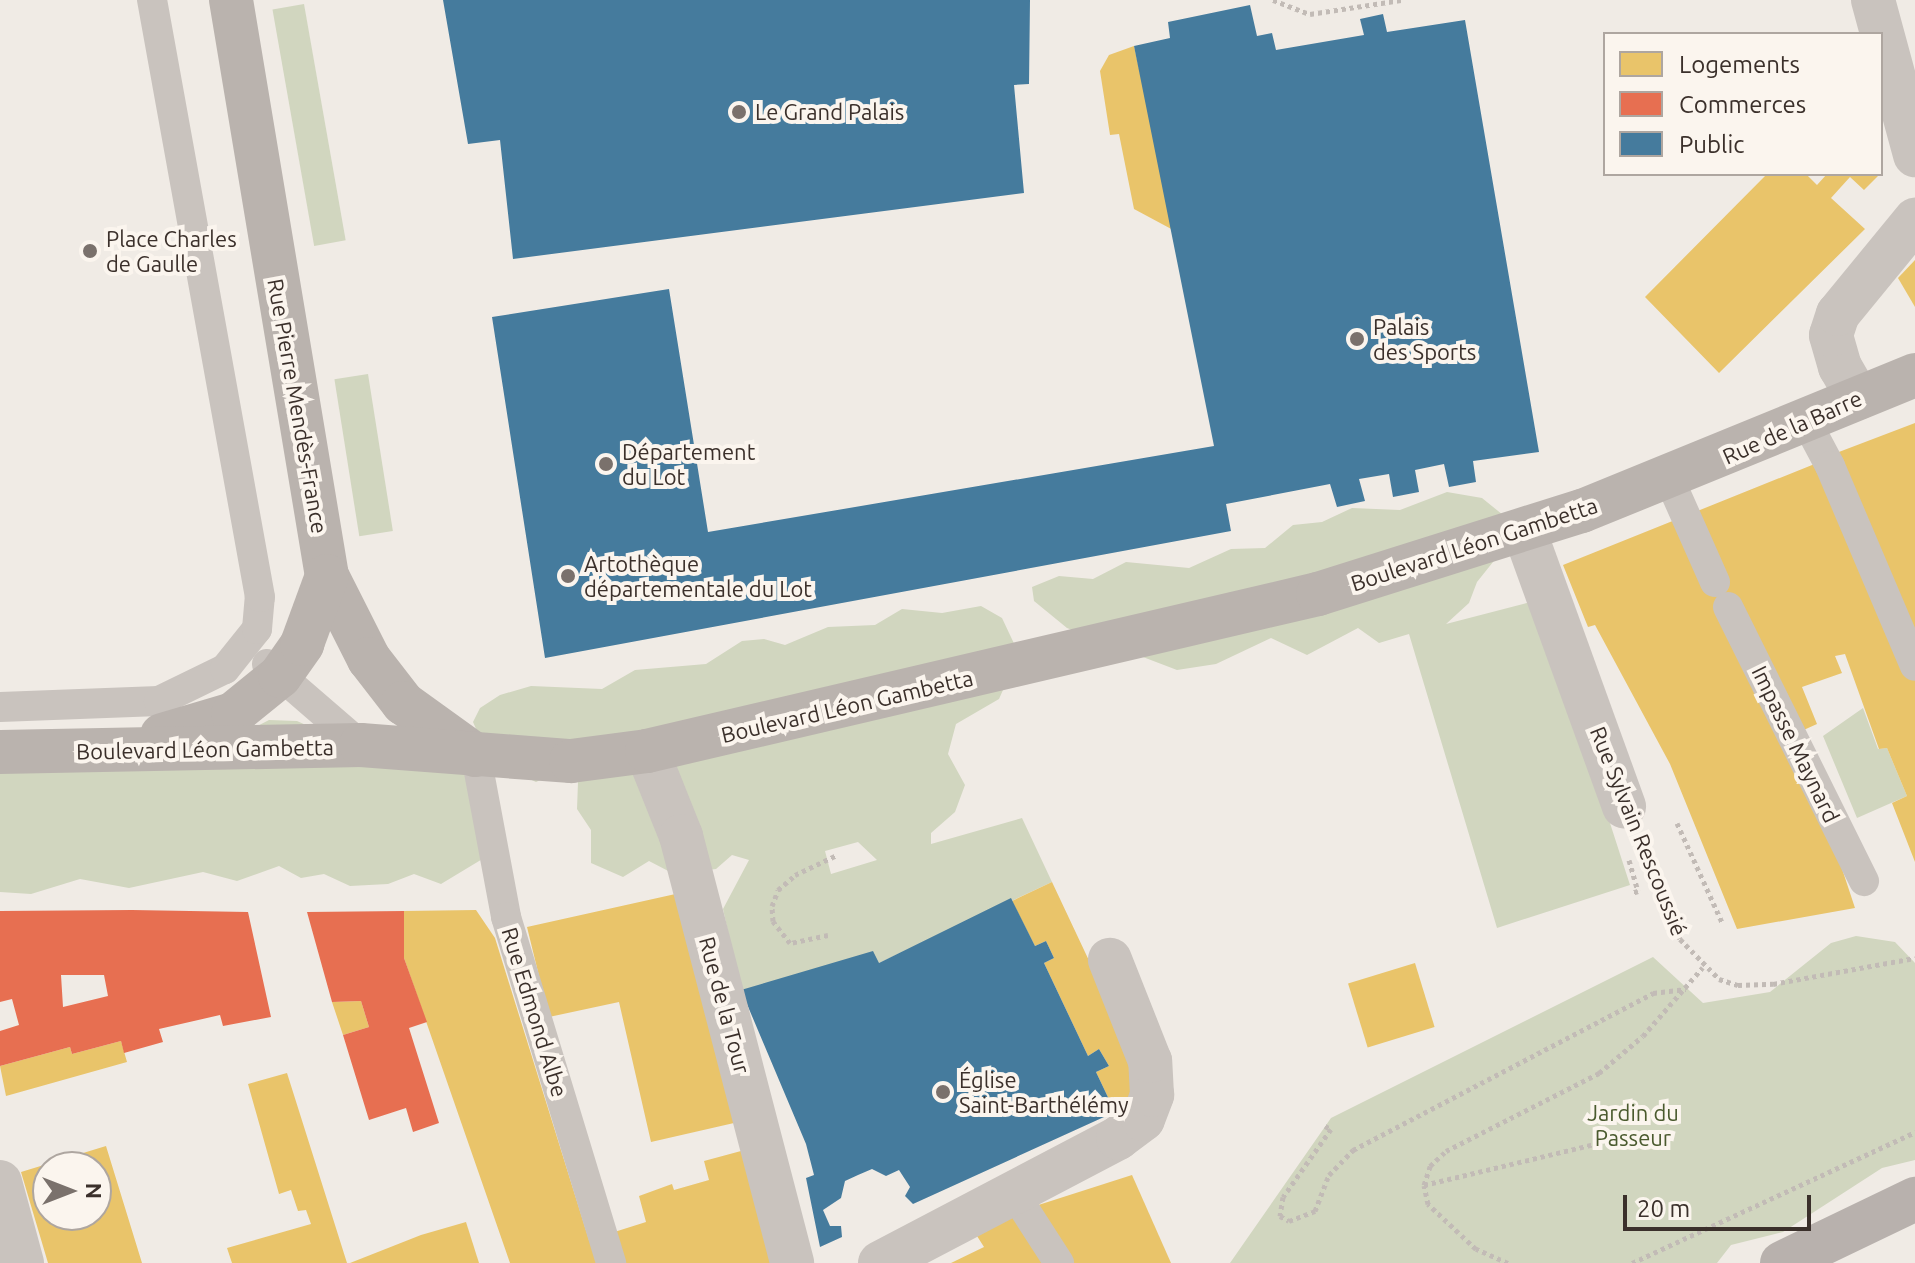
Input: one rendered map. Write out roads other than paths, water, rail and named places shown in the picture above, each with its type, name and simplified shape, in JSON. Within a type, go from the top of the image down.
[{"type":"main road","name":"Rue Pierre Mendès-France","points":[[231,0],[327,576],[369,659],[403,703],[476,756]]},
{"type":"main road","name":"Rue de la Barre","points":[[1668,476],[1915,375]]},
{"type":"main road","name":"Boulevard Léon Gambetta","points":[[0,752],[361,745],[571,761],[647,751],[1318,594],[1524,530],[1668,476]]},
{"type":"main road","points":[[110,751],[233,714],[280,676],[302,644],[327,576]]},
{"type":"main road","points":[[1782,1263],[1915,1199]]},
{"type":"street","points":[[1873,0],[1882,32]]},
{"type":"street","points":[[1883,37],[1915,155]]},
{"type":"street","points":[[1858,398],[1840,367],[1831,335],[1838,314],[1915,220]]},
{"type":"street","name":"Rue Sylvain Rescoussié","points":[[1524,530],[1624,806]]},
{"type":"street","name":"Rue de la Tour","points":[[647,751],[681,836],[792,1263]]},
{"type":"street","points":[[881,1263],[1012,1190],[1118,1138],[1143,1119],[1152,1095],[1150,1061],[1110,960]]},
{"type":"street","points":[[0,1182],[22,1263]]},
{"type":"lane","points":[[0,707],[159,701],[203,683],[248,646],[257,629],[260,597],[152,0]]},
{"type":"lane","points":[[1805,419],[1830,466],[1915,666]]},
{"type":"lane","name":"Impasse Maynard","points":[[1668,476],[1721,594],[1864,881]]},
{"type":"lane","points":[[248,646],[361,745]]},
{"type":"lane","name":"Rue Edmond Albe","points":[[476,756],[506,917],[611,1263]]},
{"type":"lane","points":[[1012,1190],[1059,1263]]},
{"type":"place","name":"Le Grand Palais","points":[[739,112]]},
{"type":"place","name":"Place Charles de Gaulle","points":[[90,251]]},
{"type":"place","name":"Palais des Sports","points":[[1357,339]]},
{"type":"place","name":"Département du Lot","points":[[606,464]]},
{"type":"place","name":"Artothèque départementale du Lot","points":[[568,576]]},
{"type":"place","name":"Église Saint-Barthélémy","points":[[943,1092]]},
{"type":"park label","name":"Jardin du Passeur","points":[[1633,1124]]}]
